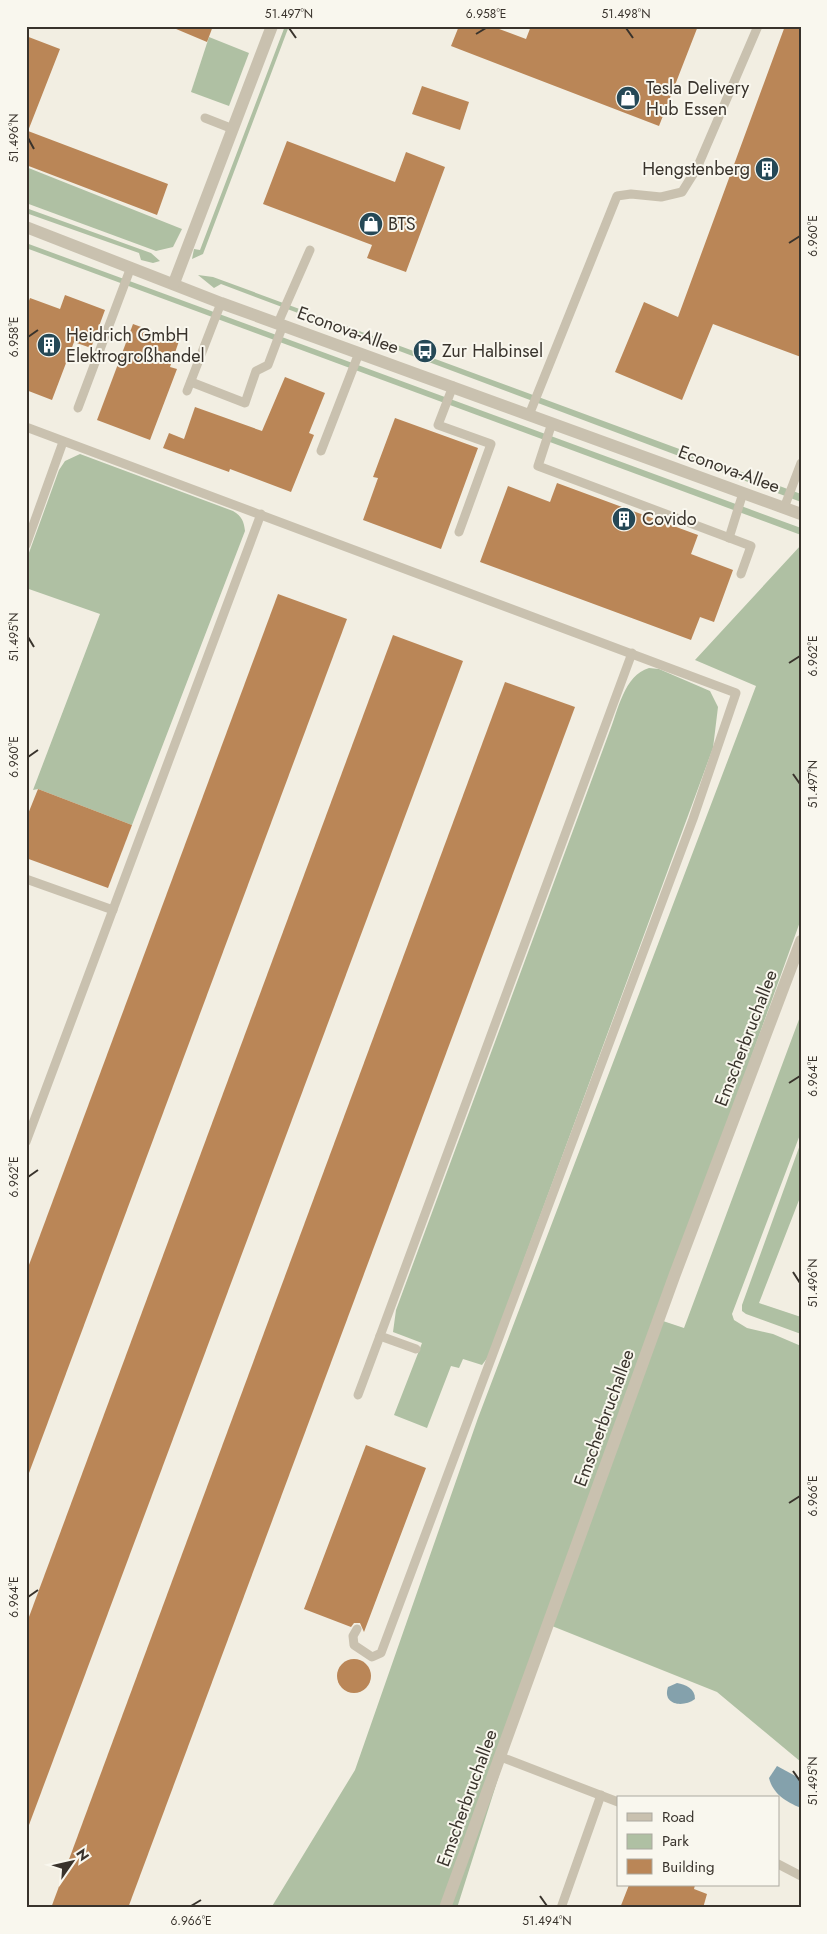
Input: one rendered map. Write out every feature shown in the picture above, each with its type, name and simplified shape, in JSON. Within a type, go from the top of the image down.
[{"type":"street","points":[[174,283],[272,26]]},
{"type":"street","name":"Econova-Allee","points":[[27,231],[131,267],[359,353],[801,514]]},
{"type":"street","name":"Emscherbruchallee","points":[[445,1908],[675,1274],[801,941]]},
{"type":"lane","points":[[529,414],[617,196],[631,194],[661,197],[682,192],[697,168],[758,26]]},
{"type":"lane","points":[[205,118],[233,129]]},
{"type":"lane","points":[[191,382],[245,403],[256,371],[268,365],[281,324],[310,250]]},
{"type":"lane","points":[[78,408],[131,267]]},
{"type":"lane","points":[[187,392],[221,302]]},
{"type":"lane","points":[[321,451],[359,353]]},
{"type":"lane","points":[[453,386],[438,424],[491,444],[459,532]]},
{"type":"lane","points":[[552,423],[538,466],[751,546],[741,574]]},
{"type":"lane","points":[[26,427],[736,692],[693,819],[381,1653],[372,1657],[354,1645],[352,1636],[357,1629]]},
{"type":"lane","points":[[26,545],[63,442]]},
{"type":"lane","points":[[784,508],[801,463]]},
{"type":"lane","points":[[729,538],[743,493]]},
{"type":"lane","points":[[26,1142],[261,514]]},
{"type":"lane","points":[[358,1395],[632,653]]},
{"type":"lane","points":[[26,879],[113,910]]},
{"type":"lane","points":[[380,1336],[416,1349]]},
{"type":"lane","points":[[500,1757],[617,1802]]},
{"type":"lane","points":[[560,1908],[601,1796]]},
{"type":"lane","points":[[780,1865],[801,1876]]},
{"type":"green space","points":[[285,26],[289,26],[203,254],[192,259],[194,249],[200,250]]},
{"type":"green space","points":[[209,37],[249,53],[229,106],[191,92]]},
{"type":"green space","points":[[26,167],[182,229],[173,247],[156,251],[26,203]]},
{"type":"green space","points":[[26,208],[151,253],[160,261],[153,263],[141,260],[139,253],[26,213]]},
{"type":"green space","points":[[26,243],[801,528],[801,535],[26,248]]},
{"type":"green space","points":[[198,275],[213,277],[801,494],[801,502],[221,284],[214,288]]},
{"type":"green space","points":[[80,454],[233,511],[240,517],[245,528],[132,825],[38,789],[33,790],[100,614],[26,588],[26,561],[59,470],[65,461]]},
{"type":"green space","points":[[801,545],[801,919],[657,1319],[684,1328],[801,1014],[801,1132],[732,1314],[734,1320],[747,1328],[773,1334],[801,1346],[801,1762],[717,1692],[547,1624],[457,1908],[271,1908],[355,1770],[478,1418],[756,686],[695,660]]},
{"type":"green space","points":[[649,668],[659,669],[710,691],[718,707],[713,748],[488,1357],[482,1365],[463,1359],[459,1368],[451,1366],[427,1428],[394,1415],[422,1343],[393,1332],[396,1310],[619,705],[633,678]]},
{"type":"green space","points":[[801,1142],[801,1195],[759,1303],[801,1317],[801,1334],[746,1314],[742,1311],[742,1305]]},
{"type":"water","points":[[677,1683],[687,1686],[692,1690],[695,1699],[680,1704],[671,1701],[668,1698],[668,1687]]},
{"type":"water","points":[[777,1766],[801,1779],[801,1808],[785,1800],[771,1784],[769,1778]]},
{"type":"building","points":[[169,26],[213,26],[207,42]]},
{"type":"building","name":"Tesla Delivery Hub Essen","points":[[459,26],[491,26],[526,39],[531,26],[698,26],[659,126],[451,46]]},
{"type":"building","name":"Hengstenberg","points":[[785,26],[801,26],[801,357],[713,324],[682,400],[615,372],[644,302],[678,317]]},
{"type":"building","points":[[26,36],[60,49],[28,131],[168,184],[157,215],[26,165]]},
{"type":"building","points":[[422,86],[469,102],[460,130],[412,114]]},
{"type":"building","name":"BTS","points":[[287,141],[395,182],[406,152],[445,167],[406,272],[367,258],[372,245],[263,204]]},
{"type":"building","name":"Heidrich GmbH Elektrogroßhandel","points":[[65,295],[105,310],[91,348],[74,342],[52,400],[26,390],[26,309],[30,298],[60,309]]},
{"type":"building","points":[[133,324],[179,341],[170,367],[177,369],[150,440],[97,420]]},
{"type":"building","points":[[285,377],[325,393],[309,433],[314,435],[291,492],[230,469],[229,472],[163,448],[169,433],[184,439],[195,407],[262,431]]},
{"type":"building","points":[[395,418],[478,448],[441,549],[363,520],[378,478],[373,477]]},
{"type":"building","points":[[557,483],[698,535],[691,554],[733,570],[714,622],[700,617],[691,640],[480,562],[508,486],[550,502]]},
{"type":"building","points":[[278,594],[347,619],[26,1481],[26,1273]]},
{"type":"building","points":[[393,635],[463,661],[26,1833],[26,1625]]},
{"type":"building","points":[[505,682],[575,707],[128,1908],[51,1908]]},
{"type":"building","points":[[38,789],[132,825],[108,888],[26,858],[26,819]]},
{"type":"building","points":[[366,1445],[426,1468],[364,1632],[360,1623],[354,1623],[351,1627],[304,1609]]},
{"type":"building","points":[[354,1659],[366,1664],[371,1676],[366,1688],[354,1693],[342,1688],[337,1676],[342,1664]]},
{"type":"building","points":[[629,1886],[695,1886],[694,1889],[707,1894],[703,1908],[620,1908]]},
{"type":"place","name":"Tesla Delivery Hub Essen","points":[[628,98]]},
{"type":"place","name":"Hengstenberg","points":[[767,169]]},
{"type":"place","name":"BTS","points":[[371,224]]},
{"type":"place","name":"Heidrich GmbH Elektrogroßhandel","points":[[49,345]]},
{"type":"place","name":"Zur Halbinsel","points":[[425,351]]},
{"type":"place","name":"Covido","points":[[624,519]]}]
